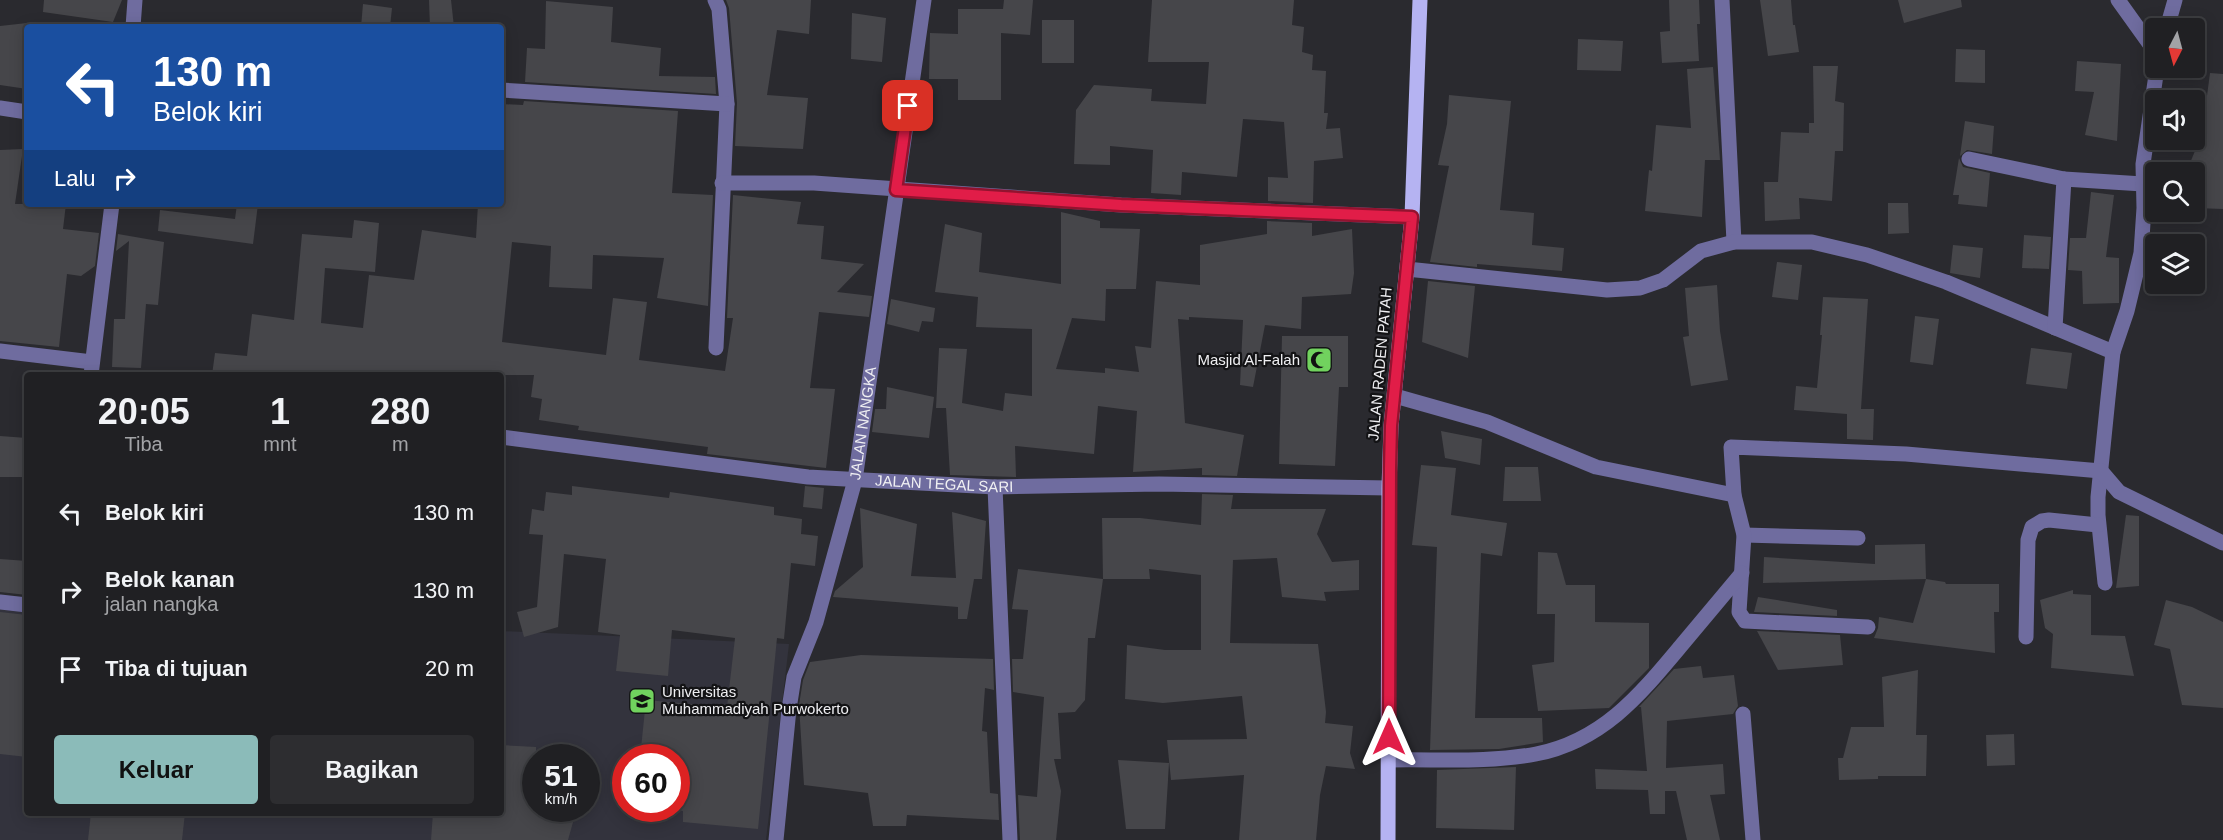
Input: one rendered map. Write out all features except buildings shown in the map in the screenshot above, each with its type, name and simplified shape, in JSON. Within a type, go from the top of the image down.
[{"type":"main road","name":"JALAN RADEN PATAH","points":[[1388,840],[1391,426],[1407,269],[1404,216],[1420,0]]},
{"type":"street","points":[[133,24],[135,0]]},
{"type":"street","points":[[715,0],[719,9],[727,104],[716,348]]},
{"type":"street","name":"JALAN NANGKA","points":[[776,840],[794,677],[816,622],[855,480],[924,0]]},
{"type":"street","points":[[1722,0],[1734,242]]},
{"type":"street","points":[[2118,0],[2145,38]]},
{"type":"street","points":[[2170,18],[2175,0]]},
{"type":"street","points":[[2105,583],[2098,520],[2098,497],[2113,352],[2127,311],[2141,253],[2143,164],[2156,78]]},
{"type":"street","points":[[504,90],[727,104]]},
{"type":"street","points":[[0,108],[24,112]]},
{"type":"street","points":[[1969,159],[2064,179],[2143,184]]},
{"type":"street","points":[[2055,328],[2064,179]]},
{"type":"street","points":[[722,183],[814,183],[1121,205],[1404,216]]},
{"type":"street","points":[[0,351],[91,368],[112,207]]},
{"type":"street","points":[[1407,269],[1607,290],[1640,288],[1663,280],[1701,252],[1734,242],[1812,242],[1867,255],[1946,282],[2113,352]]},
{"type":"street","points":[[1395,396],[1486,422],[1596,467],[1734,495]]},
{"type":"street","name":"JALAN TEGAL SARI","points":[[504,437],[808,477],[855,480],[995,487],[1159,484],[1389,488]]},
{"type":"street","points":[[1868,627],[1745,621],[1739,612],[1744,535],[1734,495],[1731,447],[1906,454],[2101,471],[2119,492],[2223,543]]},
{"type":"street","points":[[995,487],[1010,840]]},
{"type":"street","points":[[2026,637],[2028,540],[2032,527],[2049,520],[2098,520]]},
{"type":"street","points":[[1744,535],[1858,538]]},
{"type":"street","points":[[1390,760],[1508,758],[1560,747],[1590,733],[1624,711],[1651,683],[1742,573]]},
{"type":"street","points":[[0,602],[24,605]]},
{"type":"street","points":[[1743,714],[1754,840]]},
{"type":"shaded area","name":"Universitas Muhammadiyah Purwokerto","points":[[0,603],[24,607],[24,816],[504,816],[504,631],[789,644],[766,840],[0,840]]},
{"type":"place","name":"Masjid Al-Falah","points":[[1319,360]]},
{"type":"place","name":"Universitas Muhammadiyah Purwokerto","points":[[642,701]]},
{"type":"route","points":[[908,106],[896,190],[1121,205],[1238,208],[1412,217],[1391,426],[1389,737]]}]
